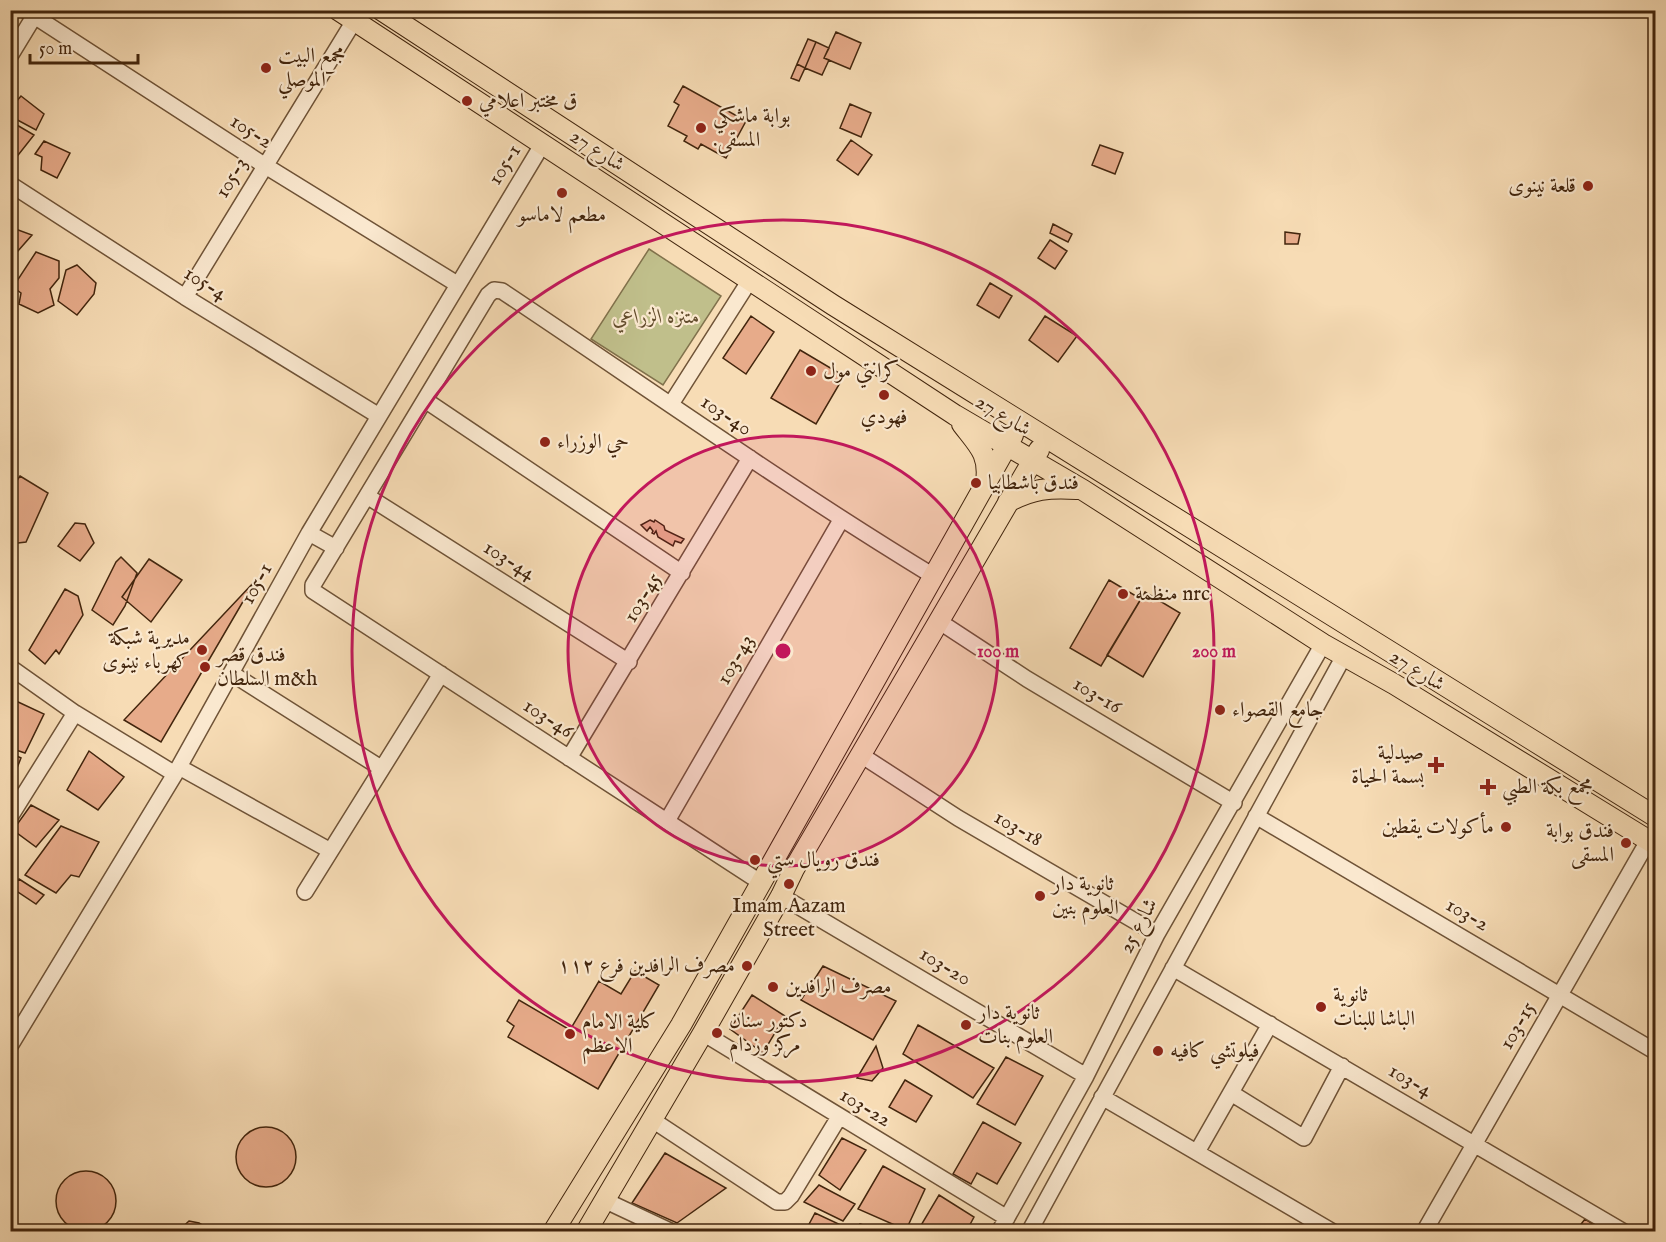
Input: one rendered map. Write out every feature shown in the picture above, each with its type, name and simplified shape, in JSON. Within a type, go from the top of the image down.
[{"type":"main road","name":"شارع 27","points":[[381,10],[833,305],[1656,817]]},
{"type":"main road","name":"شارع 27","points":[[346,16],[955,415],[1083,490],[1323,644],[1652,843]]},
{"type":"main road","points":[[955,415],[985,453],[988,466],[986,483]]},
{"type":"main road","points":[[553,1232],[681,1025],[1020,423]]},
{"type":"main road","points":[[586,1232],[782,896],[794,868],[1046,438]]},
{"type":"main road","points":[[1008,502],[1024,493],[1045,487],[1083,490]]},
{"type":"street","points":[[10,56],[32,12]]},
{"type":"street","name":"105-2","points":[[32,12],[264,165],[457,284]]},
{"type":"street","name":"105-3","points":[[185,297],[264,165],[346,16]]},
{"type":"street","name":"105-1","points":[[10,1046],[177,770],[309,533],[542,145]]},
{"type":"street","name":"105-4","points":[[10,184],[185,297],[379,416]]},
{"type":"street","points":[[671,404],[750,280]]},
{"type":"street","name":"103-40","points":[[425,400],[488,295],[495,290],[502,291],[842,520],[934,577]]},
{"type":"street","points":[[309,533],[336,548],[425,400],[682,573]]},
{"type":"street","name":"103-45","points":[[569,758],[750,458]]},
{"type":"street","name":"103-44","points":[[367,496],[629,662]]},
{"type":"street","name":"103-43","points":[[667,822],[842,520]]},
{"type":"street","name":"103-46","points":[[336,548],[313,585],[313,591],[760,882]]},
{"type":"street","name":"103-16","points":[[940,621],[1028,679],[1234,803]]},
{"type":"street","name":"شارع 25","points":[[999,1232],[1086,1076],[1157,934],[1323,644]]},
{"type":"street","points":[[1031,1231],[1344,656]]},
{"type":"street","points":[[10,667],[75,713],[329,850]]},
{"type":"street","points":[[231,673],[381,768]]},
{"type":"street","points":[[305,892],[329,850],[441,674]]},
{"type":"street","points":[[10,817],[75,713]]},
{"type":"street","name":"103-18","points":[[861,755],[958,818],[1157,934]]},
{"type":"street","name":"103-2","points":[[1256,816],[1656,1052]]},
{"type":"street","name":"103-15","points":[[1424,1232],[1561,994],[1652,843]]},
{"type":"street","name":"103-20","points":[[782,896],[1086,1076]]},
{"type":"street","name":"103-4","points":[[1173,968],[1624,1232]]},
{"type":"street","points":[[1197,1152],[1270,1024]]},
{"type":"street","name":"103-22","points":[[703,1033],[1007,1218]]},
{"type":"street","points":[[1231,1093],[1304,1138],[1342,1066]]},
{"type":"street","points":[[1102,1097],[1333,1232]]},
{"type":"street","points":[[651,1119],[777,1202],[785,1202],[791,1196],[839,1117]]},
{"type":"street","points":[[604,1200],[672,1232]]},
{"type":"green space","name":"متنزه الزراعي","points":[[649,249],[721,296],[663,385],[591,339]]},
{"type":"building","points":[[836,32],[861,43],[850,69],[824,58]]},
{"type":"building","points":[[808,39],[816,42],[805,68],[797,64]]},
{"type":"building","points":[[816,42],[829,48],[824,58],[829,60],[822,75],[805,68]]},
{"type":"building","points":[[797,64],[805,68],[799,81],[791,78]]},
{"type":"building","points":[[683,86],[746,121],[726,158],[701,144],[698,149],[684,141],[687,136],[668,126],[679,105],[674,102]]},
{"type":"building","points":[[21,96],[44,114],[36,130],[10,116],[10,109]]},
{"type":"building","points":[[850,104],[871,113],[861,137],[840,128]]},
{"type":"building","points":[[10,121],[34,135],[15,159],[10,156]]},
{"type":"building","points":[[851,140],[872,155],[858,175],[837,160]]},
{"type":"building","points":[[44,141],[70,153],[57,178],[41,170],[42,157],[35,154]]},
{"type":"building","points":[[1100,145],[1123,153],[1115,174],[1092,165]]},
{"type":"building","points":[[1053,224],[1072,234],[1068,242],[1050,233]]},
{"type":"building","points":[[10,227],[32,235],[10,260]]},
{"type":"building","points":[[1285,232],[1300,234],[1298,244],[1285,244]]},
{"type":"building","points":[[1050,240],[1067,251],[1055,269],[1038,258]]},
{"type":"building","points":[[36,252],[59,261],[59,278],[50,289],[54,305],[38,313],[19,304],[21,293],[13,287]]},
{"type":"building","points":[[77,265],[96,283],[94,294],[77,315],[58,301],[66,270]]},
{"type":"building","points":[[990,283],[1012,296],[999,318],[977,305]]},
{"type":"building","points":[[751,316],[774,332],[746,374],[723,358]]},
{"type":"building","points":[[1045,316],[1077,336],[1058,362],[1029,340]]},
{"type":"building","points":[[800,350],[844,376],[816,424],[771,398]]},
{"type":"building","points":[[20,476],[48,493],[26,542],[10,544],[10,491]]},
{"type":"building","points":[[650,520],[654,522],[655,520],[664,526],[665,530],[684,539],[681,543],[675,541],[673,546],[658,537],[656,531],[652,533],[650,527],[647,531],[641,525]]},
{"type":"building","points":[[75,523],[85,524],[94,543],[80,561],[58,546]]},
{"type":"building","points":[[121,557],[137,573],[125,606],[113,625],[92,610],[116,562]]},
{"type":"building","points":[[149,559],[182,580],[151,622],[122,597]]},
{"type":"building","points":[[1109,580],[1141,599],[1101,666],[1070,648]]},
{"type":"building","name":"مديرية شبكة كهرباء نينوى","points":[[255,581],[161,742],[124,720]]},
{"type":"building","points":[[65,589],[78,596],[83,615],[59,654],[56,650],[45,664],[29,650]]},
{"type":"building","points":[[1145,592],[1180,613],[1143,677],[1107,655]]},
{"type":"building","points":[[16,701],[44,714],[25,753],[10,748],[10,713]]},
{"type":"building","points":[[89,751],[124,777],[98,810],[67,790]]},
{"type":"building","points":[[10,753],[21,758],[11,783],[10,783]]},
{"type":"building","points":[[31,805],[59,820],[36,847],[13,830]]},
{"type":"building","points":[[61,826],[99,842],[79,877],[71,875],[56,893],[25,875]]},
{"type":"building","points":[[19,879],[44,895],[36,904],[12,888]]},
{"type":"building","points":[[823,966],[896,1001],[873,1040],[801,1000]]},
{"type":"building","name":"كلية الامام الاعظم","points":[[635,971],[659,985],[598,1089],[508,1037],[514,1026],[507,1021],[519,1000],[570,1030],[599,981],[621,994]]},
{"type":"building","points":[[752,995],[785,1016],[763,1053],[730,1029]]},
{"type":"building","points":[[918,1025],[994,1068],[973,1098],[903,1054]]},
{"type":"building","points":[[876,1046],[883,1068],[872,1081],[857,1078]]},
{"type":"building","points":[[1006,1057],[1043,1076],[1015,1125],[977,1104]]},
{"type":"building","points":[[905,1080],[932,1096],[916,1122],[889,1107]]},
{"type":"building","points":[[983,1122],[1021,1143],[997,1184],[977,1173],[971,1184],[953,1174]]},
{"type":"building","points":[[266,1127],[283,1132],[291,1140],[296,1157],[291,1174],[283,1182],[266,1187],[249,1182],[241,1174],[236,1157],[241,1140],[249,1132]]},
{"type":"building","points":[[842,1138],[866,1150],[840,1190],[819,1175]]},
{"type":"building","points":[[665,1153],[726,1188],[677,1223],[632,1203]]},
{"type":"building","points":[[883,1166],[925,1189],[906,1230],[858,1209]]},
{"type":"building","points":[[86,1171],[103,1176],[111,1184],[116,1201],[111,1218],[103,1226],[86,1231],[69,1226],[61,1218],[56,1201],[61,1184],[69,1176]]},
{"type":"building","points":[[819,1185],[855,1204],[843,1221],[804,1202]]},
{"type":"building","points":[[939,1195],[974,1217],[966,1232],[917,1232]]},
{"type":"building","points":[[815,1213],[843,1226],[840,1232],[818,1232],[807,1228]]},
{"type":"building","points":[[1585,1219],[1593,1224],[1587,1232],[1575,1232]]},
{"type":"building","points":[[189,1221],[199,1223],[214,1232],[177,1232]]},
{"type":"building","points":[[860,1224],[888,1232],[857,1232]]},
{"type":"place","name":"مجمع البيت الموصلي","points":[[266,68]]},
{"type":"place","name":"ق مختبر اعلامي","points":[[467,101]]},
{"type":"place","name":"بوابة ماشكي .المسقى","points":[[701,128]]},
{"type":"place","name":"قلعة نينوى","points":[[1588,186]]},
{"type":"place","name":"مطعم لاماسو","points":[[562,193]]},
{"type":"place","name":"كرانتي مول","points":[[811,371]]},
{"type":"place","name":"فهودي","points":[[884,395]]},
{"type":"place","name":"حي الوزراء","points":[[545,442]]},
{"type":"place","name":"فندق باشطابيا","points":[[976,483]]},
{"type":"place","name":"منظمة nrc","points":[[1123,594]]},
{"type":"place","name":"مديرية شبكة كهرباء نينوى","points":[[202,650]]},
{"type":"place","name":"فندق قصر السلطان m&h","points":[[205,667]]},
{"type":"place","name":"جامع القصواء","points":[[1220,710]]},
{"type":"place","name":"صيدلية بسمة الحياة","points":[[1436,765]]},
{"type":"place","name":"مجمع بكة الطبي","points":[[1488,787]]},
{"type":"place","name":"مأكولات يقطين","points":[[1506,827]]},
{"type":"place","name":"فندق بوابة المسقى","points":[[1626,843]]},
{"type":"place","name":"فندق رويال ستي","points":[[755,860]]},
{"type":"place","name":"Imam Aazam Street","points":[[789,884]]},
{"type":"place","name":"ثانوية دار العلوم بنين","points":[[1040,896]]},
{"type":"place","name":"مصرف الرافدين فرع ١١٢","points":[[747,966]]},
{"type":"place","name":"مصرف الرافدين","points":[[773,987]]},
{"type":"place","name":"ثانوية الباشا للبنات","points":[[1321,1007]]},
{"type":"place","name":"ثانوية دار العلوم بنات","points":[[966,1025]]},
{"type":"place","name":"دكتور سنان مركز وزدام","points":[[717,1033]]},
{"type":"place","name":"كلية الامام الاعظم","points":[[570,1034]]},
{"type":"place","name":"فيلوتشي كافيه","points":[[1158,1051]]}]
